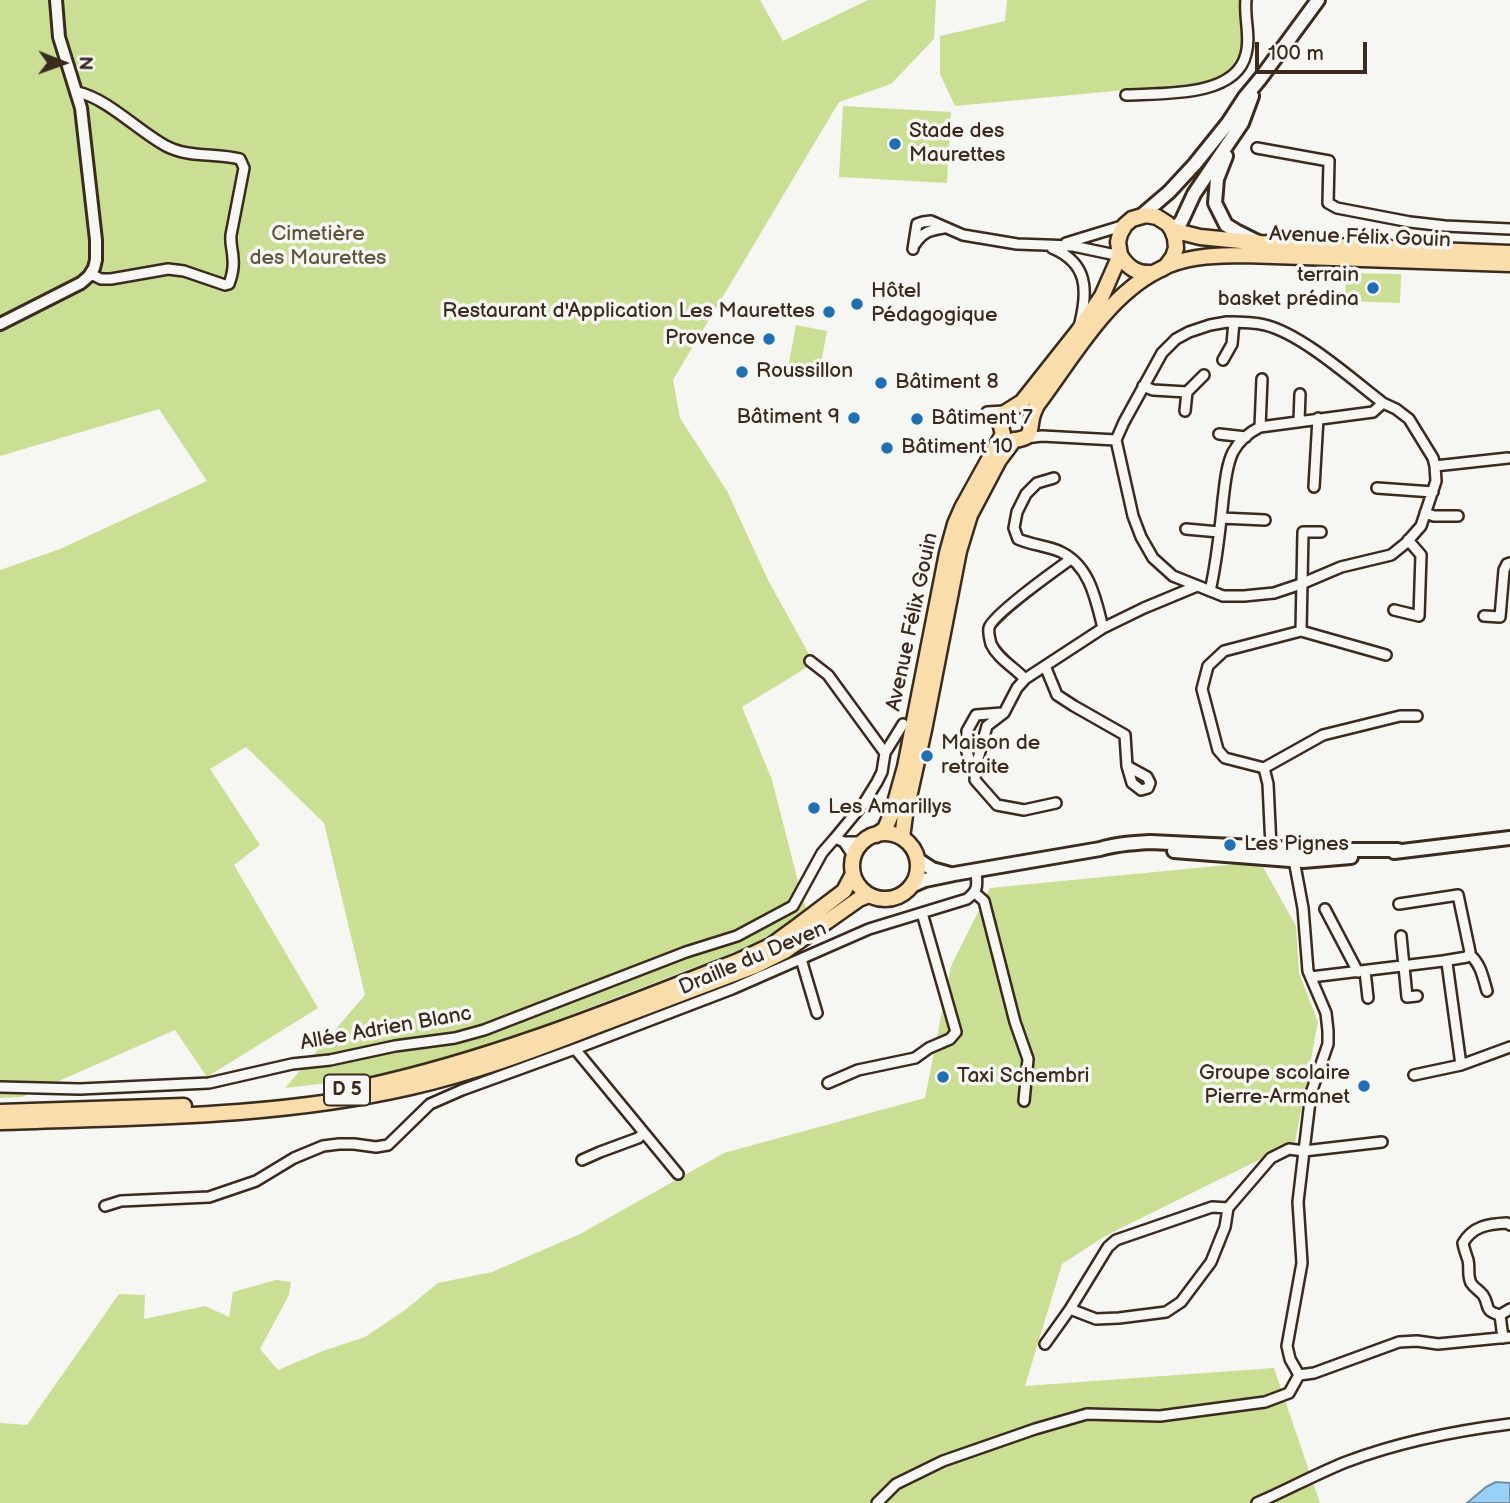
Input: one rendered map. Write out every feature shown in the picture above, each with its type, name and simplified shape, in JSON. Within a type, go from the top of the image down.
[{"type":"main road","points":[[1125,225],[1141,216],[1169,192],[1195,164],[1318,0]]},
{"type":"main road","points":[[1167,265],[1176,248],[1172,230],[1181,222],[1194,194],[1242,123],[1260,79]]},
{"type":"main road","points":[[1232,139],[1217,179],[1215,203],[1226,225],[1261,243]]},
{"type":"main road","name":"Avenue Félix Gouin","points":[[1141,216],[1157,217],[1172,230],[1200,237],[1261,243],[1510,253]]},
{"type":"main road","name":"Avenue Félix Gouin","points":[[902,838],[959,551],[970,515],[1018,426],[1022,402],[1079,330],[1102,296],[1120,253],[1118,242],[1125,225]]},
{"type":"main road","points":[[1120,253],[1124,262],[1132,269],[1152,273]]},
{"type":"main road","name":"Avenue Félix Gouin","points":[[869,838],[885,829],[893,810],[905,766],[947,553],[956,524],[979,476],[1037,405],[1108,308],[1132,286],[1167,265],[1211,255],[1510,264]]},
{"type":"main road","points":[[889,834],[902,838],[912,847],[917,859],[917,873],[911,886],[892,898],[869,895],[859,886],[853,874],[854,857],[858,848],[869,838],[889,834]]},
{"type":"main road","points":[[911,886],[954,874],[1111,845],[1150,842],[1270,851],[1300,857],[1359,857],[1510,838]]},
{"type":"main road","points":[[917,859],[932,869],[954,874]]},
{"type":"main road","name":"D 5","points":[[0,1112],[284,1100],[365,1087],[455,1065],[558,1030],[738,961],[772,945],[844,891],[853,874]]},
{"type":"main road","name":"D 5","points":[[0,1122],[260,1111],[365,1097],[432,1082],[518,1056],[755,966],[785,951],[859,899],[869,895]]},
{"type":"street","points":[[0,324],[81,283],[91,274],[96,260],[86,146],[77,92],[59,37],[56,0]]},
{"type":"street","points":[[1126,95],[1193,90],[1221,84],[1238,72],[1246,55],[1246,0]]},
{"type":"street","points":[[77,92],[95,99],[165,146],[181,153],[240,159],[244,168],[230,235],[233,268],[229,284],[184,271],[168,270],[111,279],[101,279],[91,274]]},
{"type":"street","points":[[1257,148],[1329,161],[1328,203],[1337,208],[1410,222],[1510,229]]},
{"type":"street","points":[[1047,246],[1125,225]]},
{"type":"street","points":[[946,227],[963,235],[1017,244],[1073,246],[1111,254],[1120,253]]},
{"type":"street","points":[[1047,246],[1074,262],[1084,282],[1086,296],[1079,330]]},
{"type":"street","points":[[1223,360],[1232,344],[1234,322]]},
{"type":"street","points":[[1234,322],[1265,325],[1281,331],[1311,348],[1383,403],[1409,419],[1433,458],[1435,467],[1436,481],[1421,526],[1391,555],[1341,567],[1274,593],[1223,596],[1173,576],[1153,558],[1141,537],[1133,516],[1116,440],[1143,386],[1162,353],[1176,339],[1189,332],[1210,325],[1234,322]]},
{"type":"street","points":[[1185,411],[1187,391],[1204,375]]},
{"type":"street","points":[[1260,427],[1262,379]]},
{"type":"street","points":[[1143,386],[1153,390],[1187,391]]},
{"type":"street","points":[[1299,421],[1300,394]]},
{"type":"street","points":[[1210,591],[1215,571],[1226,475],[1232,453],[1246,437],[1260,427],[1373,412],[1383,403]]},
{"type":"street","points":[[1314,487],[1318,418]]},
{"type":"street","points":[[1018,426],[1116,440]]},
{"type":"street","points":[[1219,434],[1246,437]]},
{"type":"street","points":[[1435,467],[1509,457]]},
{"type":"street","points":[[1054,478],[1037,483],[1026,494],[1017,512],[1014,528],[1018,540],[1062,553],[1084,573],[1095,594],[1103,628]]},
{"type":"street","points":[[1377,488],[1433,492]]},
{"type":"street","points":[[1425,513],[1434,516],[1458,516]]},
{"type":"street","points":[[1221,518],[1265,520]]},
{"type":"street","points":[[1186,529],[1219,532]]},
{"type":"street","points":[[1301,631],[1303,532],[1321,532]]},
{"type":"street","points":[[1394,610],[1419,616],[1421,555],[1408,540]]},
{"type":"street","points":[[1025,679],[1002,659],[991,643],[988,629],[993,620],[1023,594],[1071,559]]},
{"type":"street","points":[[1484,616],[1500,617],[1504,570],[1510,563]]},
{"type":"street","points":[[1056,803],[1024,810],[997,805],[975,780],[975,766],[987,726],[1004,713],[1025,679],[1103,628],[1197,586]]},
{"type":"street","points":[[1386,655],[1301,631],[1224,651],[1208,666],[1202,689],[1218,750],[1225,758],[1264,768],[1323,735],[1400,716],[1417,716]]},
{"type":"street","points":[[810,661],[828,675],[885,753]]},
{"type":"street","points":[[1045,666],[1057,695],[1125,735],[1128,766]]},
{"type":"street","points":[[975,775],[967,752],[967,731],[976,715],[1004,713]]},
{"type":"street","name":"Allée Adrien Blanc","points":[[0,1087],[80,1089],[209,1083],[292,1064],[455,1038],[543,1009],[686,952],[737,936],[793,906],[822,853],[840,840],[877,782],[882,772],[885,753],[903,724]]},
{"type":"street","points":[[1264,768],[1268,784],[1270,851]]},
{"type":"street","points":[[840,840],[869,838]]},
{"type":"street","points":[[840,840],[854,857]]},
{"type":"street","points":[[1299,1375],[1290,1359],[1287,1346],[1302,1263],[1298,1202],[1311,1093],[1328,1040],[1326,1013],[1308,971],[1300,857]]},
{"type":"street","points":[[976,871],[975,893],[984,901],[1015,1022],[1028,1059],[1024,1101]]},
{"type":"street","name":"Draille du Deven","points":[[104,1206],[121,1201],[208,1197],[256,1181],[294,1158],[323,1146],[388,1145],[430,1104],[462,1090],[732,989],[869,929],[968,899],[975,893]]},
{"type":"street","points":[[1399,904],[1458,895],[1470,955],[1480,968],[1487,991]]},
{"type":"street","points":[[1325,909],[1362,971],[1368,998]]},
{"type":"street","points":[[828,1083],[858,1070],[915,1058],[929,1048],[950,1039],[956,1032],[922,913]]},
{"type":"street","points":[[1401,936],[1407,998],[1417,996]]},
{"type":"street","points":[[1311,977],[1444,961],[1470,955]]},
{"type":"street","points":[[801,959],[817,1013]]},
{"type":"street","points":[[1444,961],[1449,968],[1461,1065]]},
{"type":"street","points":[[1414,1075],[1461,1065],[1510,1047]]},
{"type":"street","points":[[575,1049],[678,1174]]},
{"type":"street","points":[[582,1160],[643,1134]]},
{"type":"street","points":[[1070,1309],[1096,1319],[1166,1312],[1181,1302],[1211,1262],[1225,1227],[1228,1208],[1272,1158],[1289,1149],[1304,1151],[1382,1142]]},
{"type":"street","points":[[1045,1344],[1108,1247],[1116,1240],[1212,1207],[1228,1208]]},
{"type":"street","points":[[1510,1225],[1492,1224],[1476,1228],[1467,1235],[1463,1243],[1470,1281],[1484,1296],[1488,1308],[1492,1313],[1500,1315],[1510,1309]]},
{"type":"street","points":[[1299,1375],[1314,1373],[1399,1342],[1438,1344],[1507,1338],[1500,1315]]},
{"type":"street","points":[[877,1503],[897,1484],[943,1461],[1035,1429],[1087,1414],[1160,1416],[1265,1402],[1289,1394],[1299,1375]]},
{"type":"street","points":[[1257,1503],[1344,1463],[1389,1447],[1470,1429],[1510,1424]]},
{"type":"green space","name":"Cimetière des Maurettes","points":[[0,0],[760,0],[783,41],[868,0],[936,0],[934,39],[891,84],[839,102],[673,380],[680,418],[727,491],[769,582],[814,663],[742,707],[772,780],[806,908],[769,939],[476,1051],[379,1077],[285,1088],[365,995],[324,823],[246,747],[210,769],[260,845],[234,865],[318,1008],[207,1077],[175,1030],[22,1097],[0,1098],[0,570],[60,549],[207,481],[159,409],[0,456]]},
{"type":"green space","points":[[1007,0],[1245,0],[1240,62],[1221,81],[955,106],[940,74],[940,36],[1005,21]]},
{"type":"green space","name":"Stade des Maurettes","points":[[843,106],[951,112],[947,183],[839,177]]},
{"type":"green space","name":"terrain basket prédina","points":[[1346,273],[1401,274],[1400,303],[1345,301]]},
{"type":"green space","points":[[796,325],[827,331],[819,374],[788,368]]},
{"type":"green space","points":[[1258,862],[1296,926],[1299,973],[1318,1022],[1295,1142],[1105,1236],[1062,1264],[1025,1386],[1274,1368],[1320,1503],[0,1503],[0,1423],[27,1425],[119,1294],[145,1295],[144,1319],[205,1306],[229,1317],[233,1292],[276,1280],[291,1282],[289,1295],[260,1349],[278,1370],[365,1337],[438,1283],[492,1272],[580,1234],[724,1153],[925,1098],[951,966],[990,888]]},
{"type":"water","points":[[1496,1482],[1510,1483],[1510,1503],[1467,1503],[1486,1487]]},
{"type":"place","name":"Stade des Maurettes","points":[[895,144]]},
{"type":"place","name":"terrain basket prédina","points":[[1373,288]]},
{"type":"place","name":"Hôtel Pédagogique","points":[[857,304]]},
{"type":"place","name":"Restaurant d'Application Les Maurettes","points":[[829,312]]},
{"type":"place","name":"Provence","points":[[769,339]]},
{"type":"place","name":"Roussillon","points":[[742,372]]},
{"type":"place","name":"Bâtiment 8","points":[[881,383]]},
{"type":"place","name":"Bâtiment 9","points":[[854,418]]},
{"type":"place","name":"Bâtiment 7","points":[[917,419]]},
{"type":"place","name":"Bâtiment 10","points":[[887,448]]},
{"type":"place","name":"Maison de retraite","points":[[927,756]]},
{"type":"place","name":"Les Amarillys","points":[[814,808]]},
{"type":"place","name":"Les Pignes","points":[[1230,845]]},
{"type":"place","name":"Taxi Schembri","points":[[943,1077]]},
{"type":"place","name":"Groupe scolaire Pierre-Armanet","points":[[1364,1086]]}]
